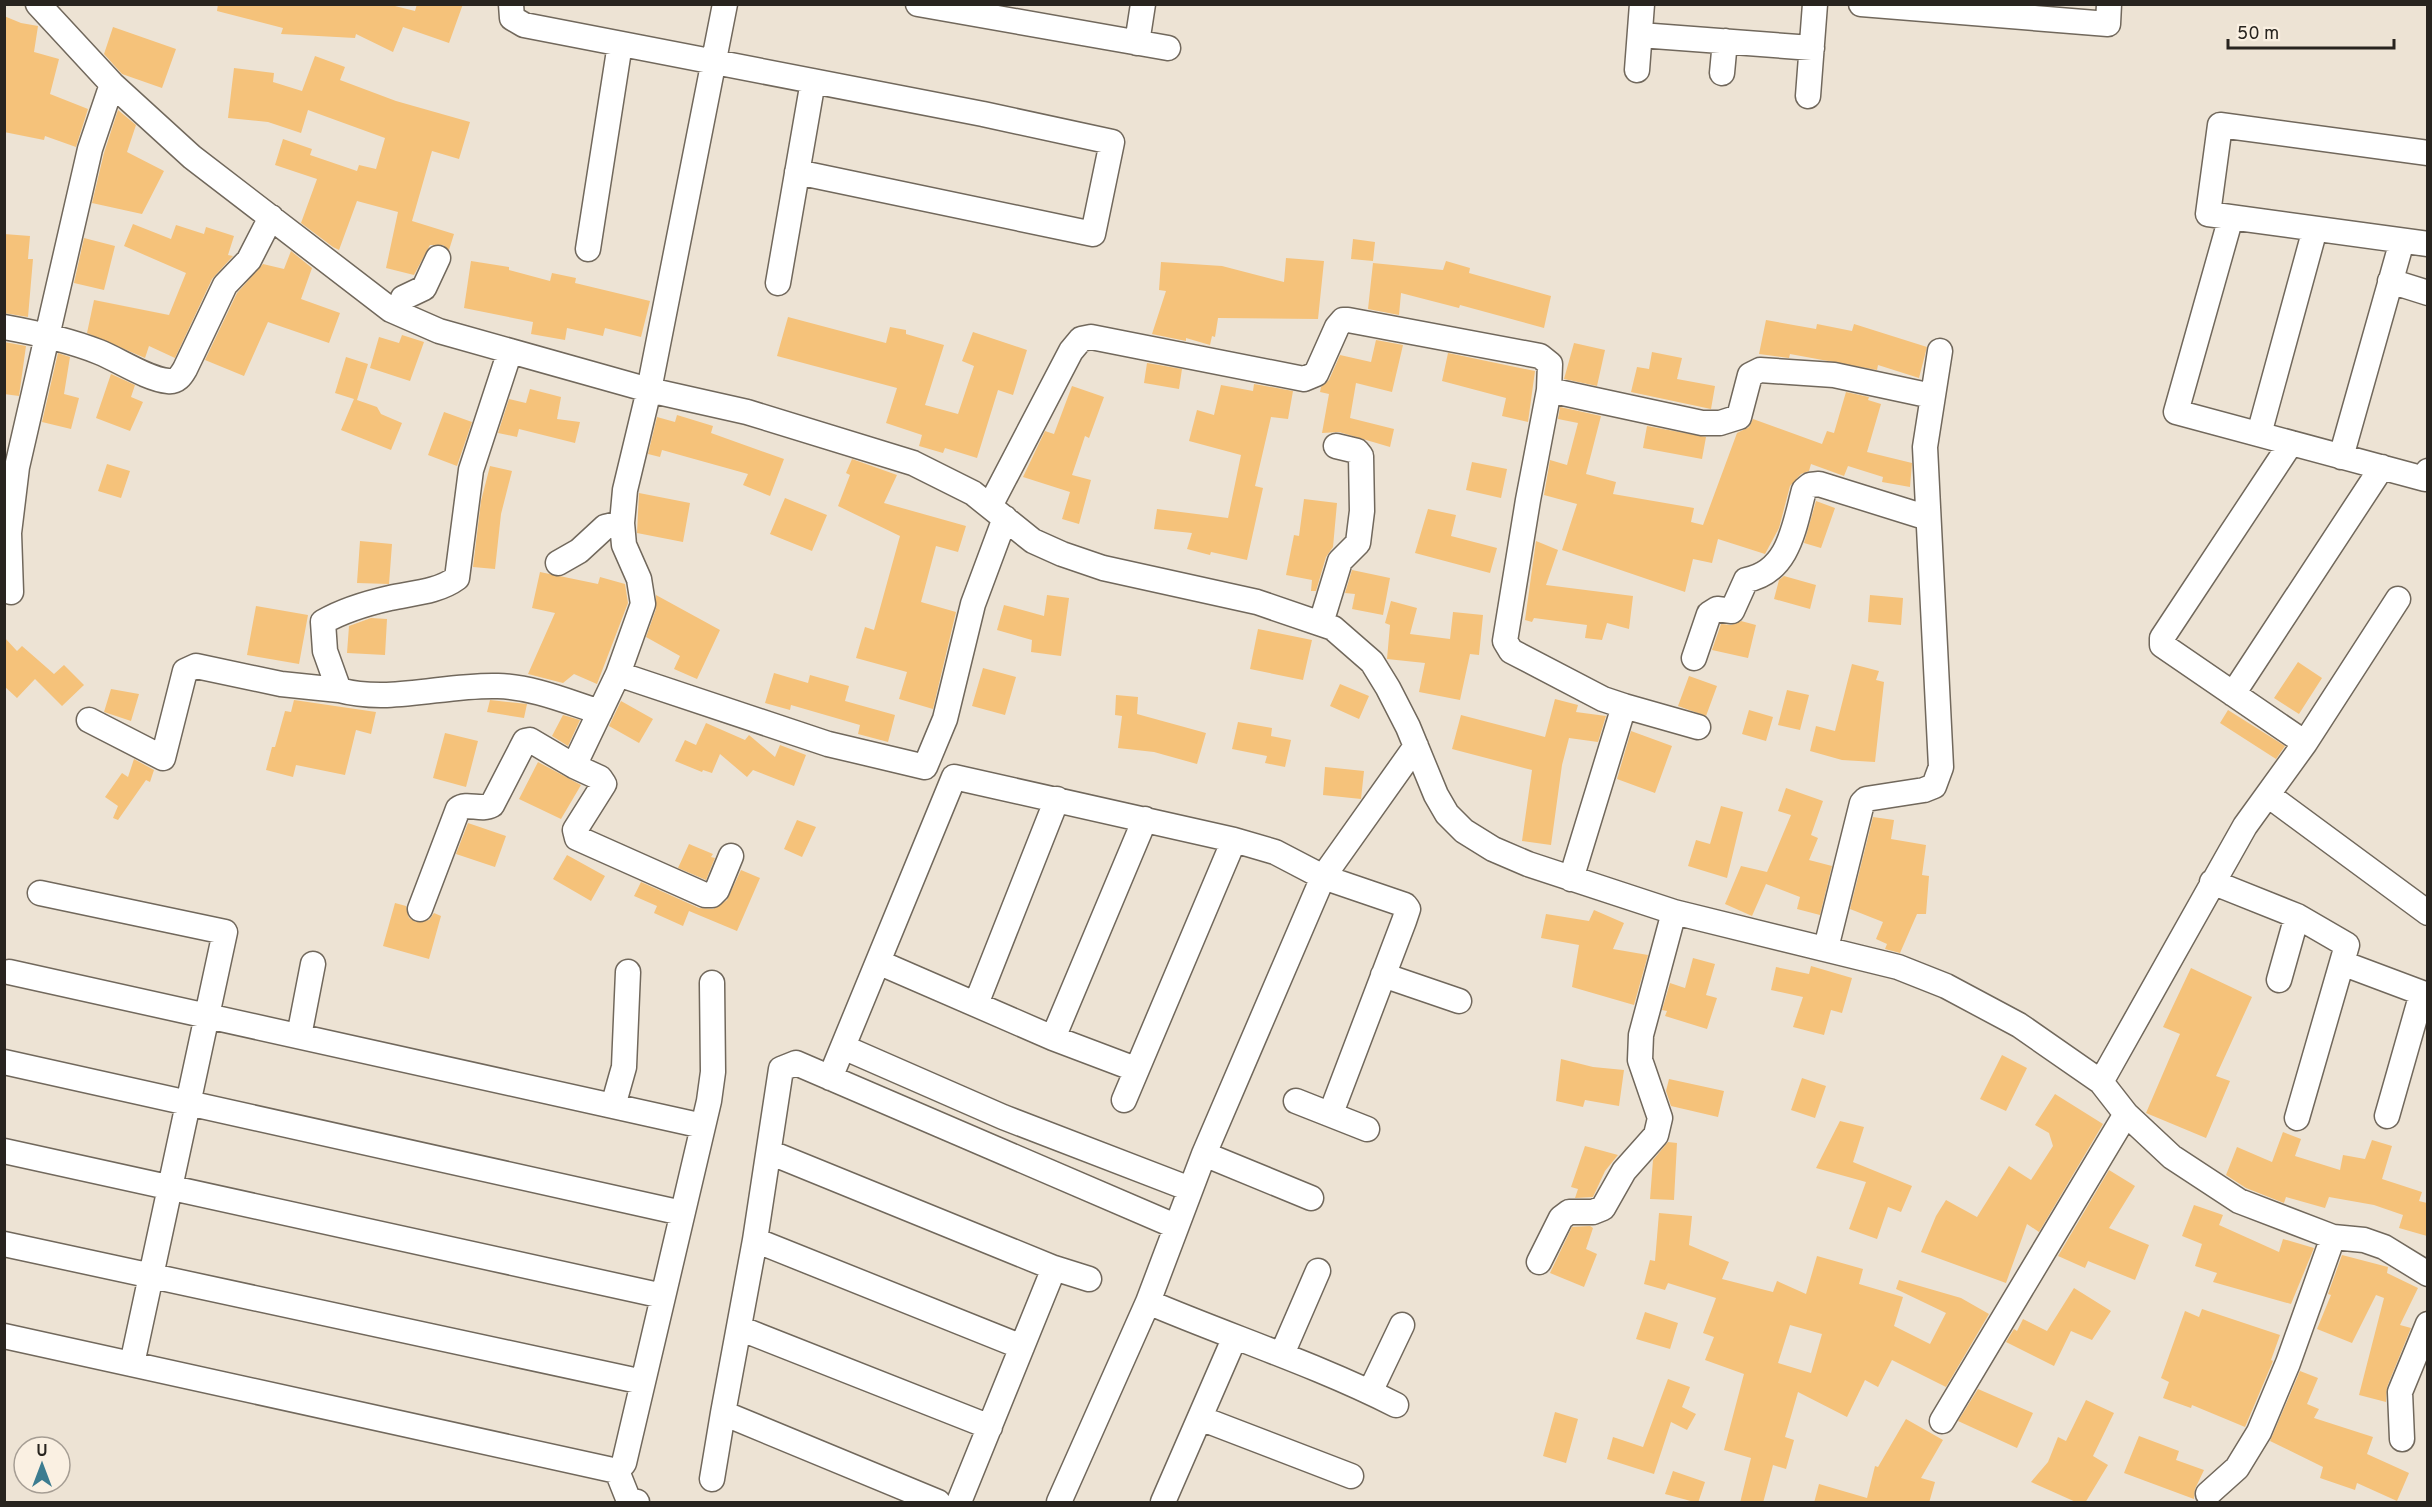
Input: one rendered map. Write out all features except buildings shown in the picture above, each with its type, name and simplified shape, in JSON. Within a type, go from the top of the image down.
[{"type":"street","points":[[38,4],[112,84],[192,157],[382,305],[439,330],[649,390],[747,412],[913,463],[973,493],[1033,541],[1082,561],[1257,602],[1333,628],[1372,662],[1388,688],[1416,746],[1436,795],[1447,814],[1464,831],[1493,849],[1571,879],[1674,912],[1898,967],[1946,986],[2019,1025],[2101,1082],[2126,1114],[2172,1157],[2239,1201],[2333,1237],[2364,1240],[2384,1247],[2427,1274]]},
{"type":"street","points":[[511,4],[512,18],[524,25],[1112,142],[1092,234],[797,172]]},
{"type":"street","points":[[574,766],[618,674],[643,604],[643,592],[624,545],[622,523],[626,490],[649,390],[725,4]]},
{"type":"street","points":[[918,4],[1168,48]]},
{"type":"street","points":[[1137,43],[1143,4]]},
{"type":"street","points":[[1637,70],[1642,4]]},
{"type":"street","points":[[1808,96],[1815,4]]},
{"type":"street","points":[[1861,4],[2076,13],[2108,24],[2109,4]]},
{"type":"street","points":[[1640,35],[1812,48]]},
{"type":"street","points":[[1722,73],[1725,41]]},
{"type":"street","points":[[588,249],[620,44]]},
{"type":"street","points":[[778,284],[813,81]]},
{"type":"street","points":[[11,592],[9,541],[17,467],[90,149],[112,84]]},
{"type":"street","points":[[2427,153],[2220,125],[2208,214],[2427,244]]},
{"type":"street","points":[[4,327],[47,335],[98,352],[165,381],[180,378],[225,285],[249,260],[271,217]]},
{"type":"street","points":[[2231,217],[2176,412],[2425,479],[2427,471]]},
{"type":"street","points":[[2259,434],[2315,229]]},
{"type":"street","points":[[2341,457],[2402,241]]},
{"type":"street","points":[[398,313],[403,298],[421,290],[426,285],[438,258]]},
{"type":"street","points":[[2390,280],[2427,293]]},
{"type":"street","points":[[925,767],[945,719],[997,512],[1071,351],[1081,339],[1304,379],[1316,374],[1337,327],[1348,320],[1540,356],[1550,364],[1549,390],[1528,500],[1505,641],[1506,648],[1603,699],[1698,727]]},
{"type":"street","points":[[339,690],[325,651],[323,622],[389,598],[444,586],[457,578],[471,470],[510,351]]},
{"type":"street","points":[[1826,948],[1862,803],[1866,799],[1924,790],[1934,786],[1941,767],[1925,447],[1940,351]]},
{"type":"street","points":[[1549,390],[1702,423],[1720,423],[1739,417],[1750,375],[1760,370],[1834,375],[1932,396]]},
{"type":"street","points":[[2291,443],[2162,638],[2162,645],[2305,743]]},
{"type":"street","points":[[1321,623],[1340,561],[1358,543],[1362,511],[1361,456],[1357,451],[1336,446]]},
{"type":"street","points":[[2233,694],[2382,467]]},
{"type":"street","points":[[1694,658],[1709,614],[1717,609],[1732,611],[1746,580],[1766,574],[1784,556],[1804,490],[1810,485],[1819,484],[1928,518]]},
{"type":"street","points":[[558,563],[579,551],[605,527],[622,523]]},
{"type":"street","points":[[2101,1082],[2212,882],[2249,821],[2305,743],[2398,599]]},
{"type":"street","points":[[89,720],[163,758],[185,671],[196,666],[281,684],[339,690],[355,694],[391,695],[437,689],[508,687],[600,712]]},
{"type":"street","points":[[618,674],[828,744],[925,767],[954,777],[1145,819],[1275,852],[1323,877],[1406,905],[1408,909],[1331,1113]]},
{"type":"street","points":[[1571,879],[1624,706]]},
{"type":"street","points":[[420,909],[458,809],[463,806],[485,808],[492,805],[525,741],[530,740],[574,766],[600,778],[604,784],[575,830],[577,838],[705,895],[712,895],[717,890],[731,856]]},
{"type":"street","points":[[1059,1503],[1148,1302],[1204,1154],[1323,877],[1416,746]]},
{"type":"street","points":[[830,1078],[954,777]]},
{"type":"street","points":[[2268,795],[2427,914]]},
{"type":"street","points":[[976,1004],[1057,799]]},
{"type":"street","points":[[1053,1038],[1145,819]]},
{"type":"street","points":[[1124,1100],[1135,1069],[1234,840]]},
{"type":"street","points":[[2212,882],[2296,916],[2347,945],[2297,1118]]},
{"type":"street","points":[[40,893],[225,932],[132,1364]]},
{"type":"street","points":[[1539,1262],[1561,1218],[1569,1212],[1593,1212],[1603,1208],[1624,1171],[1656,1135],[1660,1118],[1641,1060],[1641,1035],[1674,912]]},
{"type":"street","points":[[2279,980],[2296,916]]},
{"type":"street","points":[[878,962],[1053,1038],[1135,1069]]},
{"type":"street","points":[[2342,963],[2422,993],[2387,1116]]},
{"type":"street","points":[[299,1036],[312,964]]},
{"type":"street","points":[[9,972],[703,1126]]},
{"type":"street","points":[[613,1106],[624,1067],[628,972]]},
{"type":"street","points":[[1383,975],[1459,1001]]},
{"type":"street","points":[[617,1471],[624,1463],[703,1126],[713,1072],[712,983]]},
{"type":"street","points":[[843,1047],[1003,1117],[1190,1189]]},
{"type":"street","points":[[4,1062],[682,1213]]},
{"type":"street","points":[[712,1479],[755,1240],[781,1069],[796,1063],[1175,1226]]},
{"type":"street","points":[[1296,1101],[1331,1113],[1366,1129]]},
{"type":"street","points":[[1942,1421],[2126,1114]]},
{"type":"street","points":[[4,1151],[663,1296]]},
{"type":"street","points":[[769,1152],[1054,1268],[1089,1279]]},
{"type":"street","points":[[1204,1154],[1311,1198]]},
{"type":"street","points":[[2208,1494],[2237,1468],[2259,1432],[2288,1363],[2333,1237]]},
{"type":"street","points":[[755,1240],[1022,1347]]},
{"type":"street","points":[[4,1244],[643,1382]]},
{"type":"street","points":[[959,1503],[1054,1268]]},
{"type":"street","points":[[1282,1354],[1318,1271]]},
{"type":"street","points":[[1148,1302],[1234,1339],[1282,1354],[1396,1405]]},
{"type":"street","points":[[1370,1392],[1402,1324]]},
{"type":"street","points":[[2402,1439],[2400,1392],[2427,1324]]},
{"type":"street","points":[[739,1328],[990,1427]]},
{"type":"street","points":[[4,1336],[617,1471]]},
{"type":"street","points":[[1169,1501],[1200,1418],[1234,1339]]},
{"type":"street","points":[[723,1413],[938,1503]]},
{"type":"street","points":[[1200,1418],[1351,1476]]},
{"type":"street","points":[[617,1471],[629,1501],[637,1503]]}]
